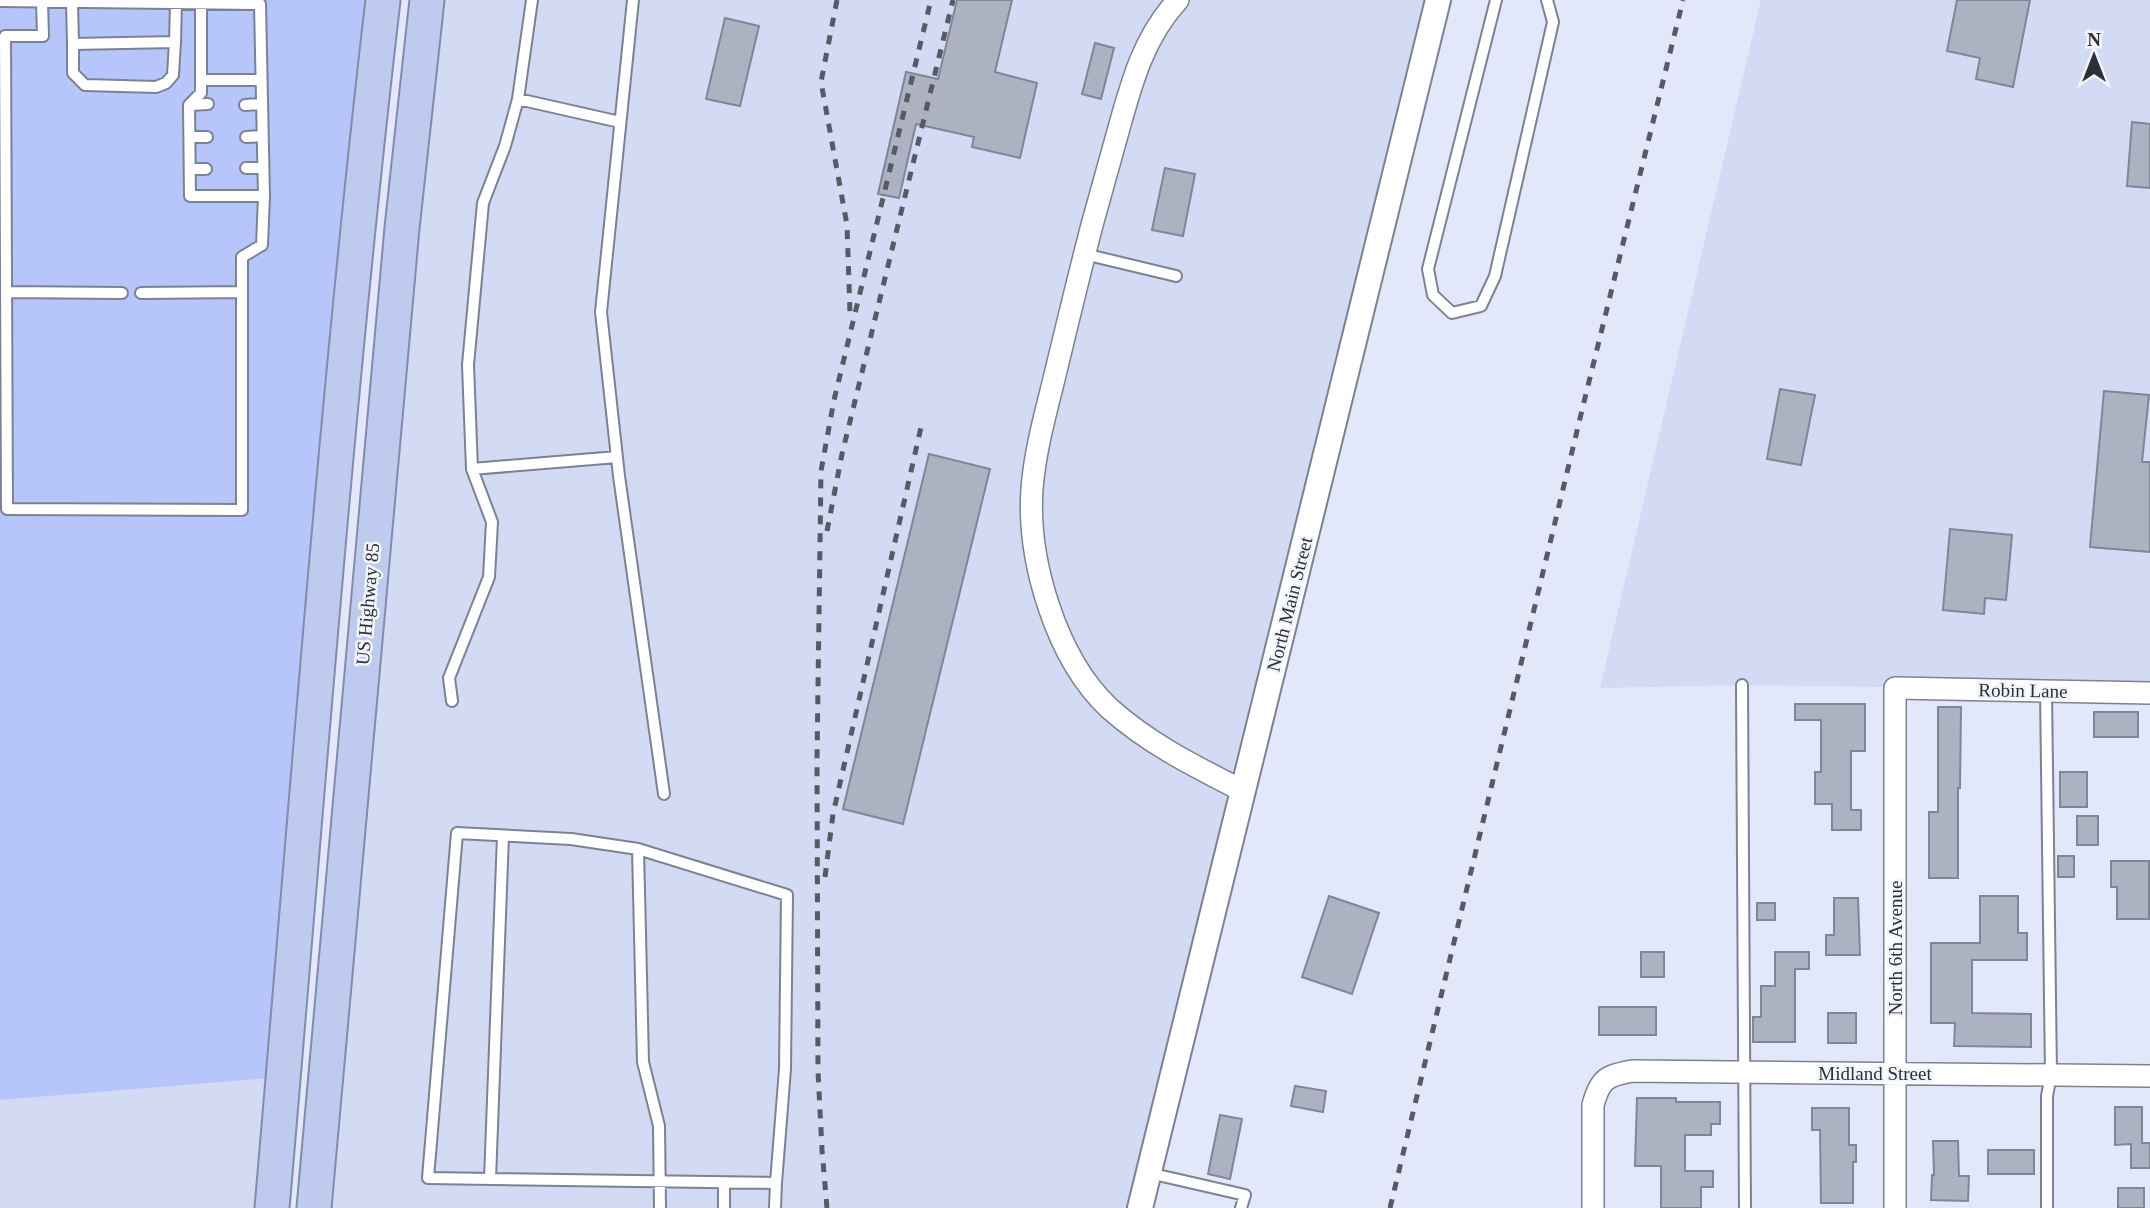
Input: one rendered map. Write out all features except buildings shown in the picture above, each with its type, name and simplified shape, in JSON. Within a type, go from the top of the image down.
[{"type":"highway","points":[[271,1208],[352,288],[383,0]]},
{"type":"highway","name":"US Highway 85","points":[[314,1208],[404,204],[427,0]]},
{"type":"street","points":[[1178,0],[1151,34],[1136,69],[1084,254],[1035,457],[1033,533],[1045,589],[1064,644],[1091,688],[1127,723],[1174,755],[1243,792]]},
{"type":"street","name":"North Main Street","points":[[1140,1208],[1438,0]]},
{"type":"street","name":"Robin Lane","points":[[1895,688],[2150,693]]},
{"type":"street","name":"North 6th Avenue","points":[[1895,688],[1895,1208]]},
{"type":"street","name":"Midland Street","points":[[1593,1208],[1593,1105],[1597,1089],[1602,1082],[1615,1074],[1632,1071],[2150,1076]]},
{"type":"lane","points":[[452,701],[449,678],[489,577],[492,522],[472,468],[468,366],[483,203],[505,146],[519,99],[533,0]]},
{"type":"lane","points":[[633,0],[601,312],[617,457],[664,794]]},
{"type":"lane","points":[[1496,0],[1428,269],[1433,295],[1452,313],[1480,306],[1495,276],[1553,22],[1547,0]]},
{"type":"lane","points":[[0,1],[42,1],[72,2],[118,1],[260,4],[264,196],[262,245],[242,257],[242,510],[7,509],[3,488],[6,292],[5,36],[43,36],[42,1]]},
{"type":"lane","points":[[72,2],[73,73],[85,85],[156,87],[166,83],[173,75],[176,3]]},
{"type":"lane","points":[[201,3],[201,93],[189,105],[190,196],[264,196]]},
{"type":"lane","points":[[73,44],[175,42]]},
{"type":"lane","points":[[201,80],[261,80]]},
{"type":"lane","points":[[519,99],[620,122]]},
{"type":"lane","points":[[189,105],[208,104]]},
{"type":"lane","points":[[245,105],[261,104]]},
{"type":"lane","points":[[190,137],[207,136]]},
{"type":"lane","points":[[246,136],[262,136]]},
{"type":"lane","points":[[246,168],[263,168]]},
{"type":"lane","points":[[190,169],[206,169]]},
{"type":"lane","points":[[1084,254],[1176,276]]},
{"type":"lane","points":[[6,292],[122,293]]},
{"type":"lane","points":[[141,293],[242,292]]},
{"type":"lane","points":[[472,468],[617,457]]},
{"type":"lane","points":[[1742,685],[1745,1208]]},
{"type":"lane","points":[[2046,690],[2051,1075],[2047,1096],[2047,1208]]},
{"type":"lane","points":[[775,1208],[785,1069],[787,895],[638,849],[571,839],[457,833],[428,1178],[776,1183]]},
{"type":"lane","points":[[490,1179],[503,836]]},
{"type":"lane","points":[[638,849],[643,1062],[659,1126],[660,1208]]},
{"type":"lane","points":[[1149,1173],[1245,1195],[1241,1208]]},
{"type":"lane","points":[[724,1183],[724,1208]]},
{"type":"shaded area","points":[[0,0],[383,0],[283,1077],[0,1100]]},
{"type":"shaded area","points":[[427,0],[1438,0],[1140,1208],[314,1208]]},
{"type":"shaded area","points":[[1761,0],[2150,0],[2150,691],[1742,685],[1600,688]]},
{"type":"shaded area","points":[[283,1077],[272,1208],[0,1208],[0,1100]]},
{"type":"railway","points":[[837,0],[821,82],[847,225],[850,313]]},
{"type":"railway","points":[[827,1208],[818,1071],[817,760],[821,471],[834,400],[931,0]]},
{"type":"railway","points":[[827,531],[842,454],[953,0]]},
{"type":"railway","points":[[1390,1208],[1683,0]]},
{"type":"railway","points":[[825,877],[833,814],[922,423]]}]
